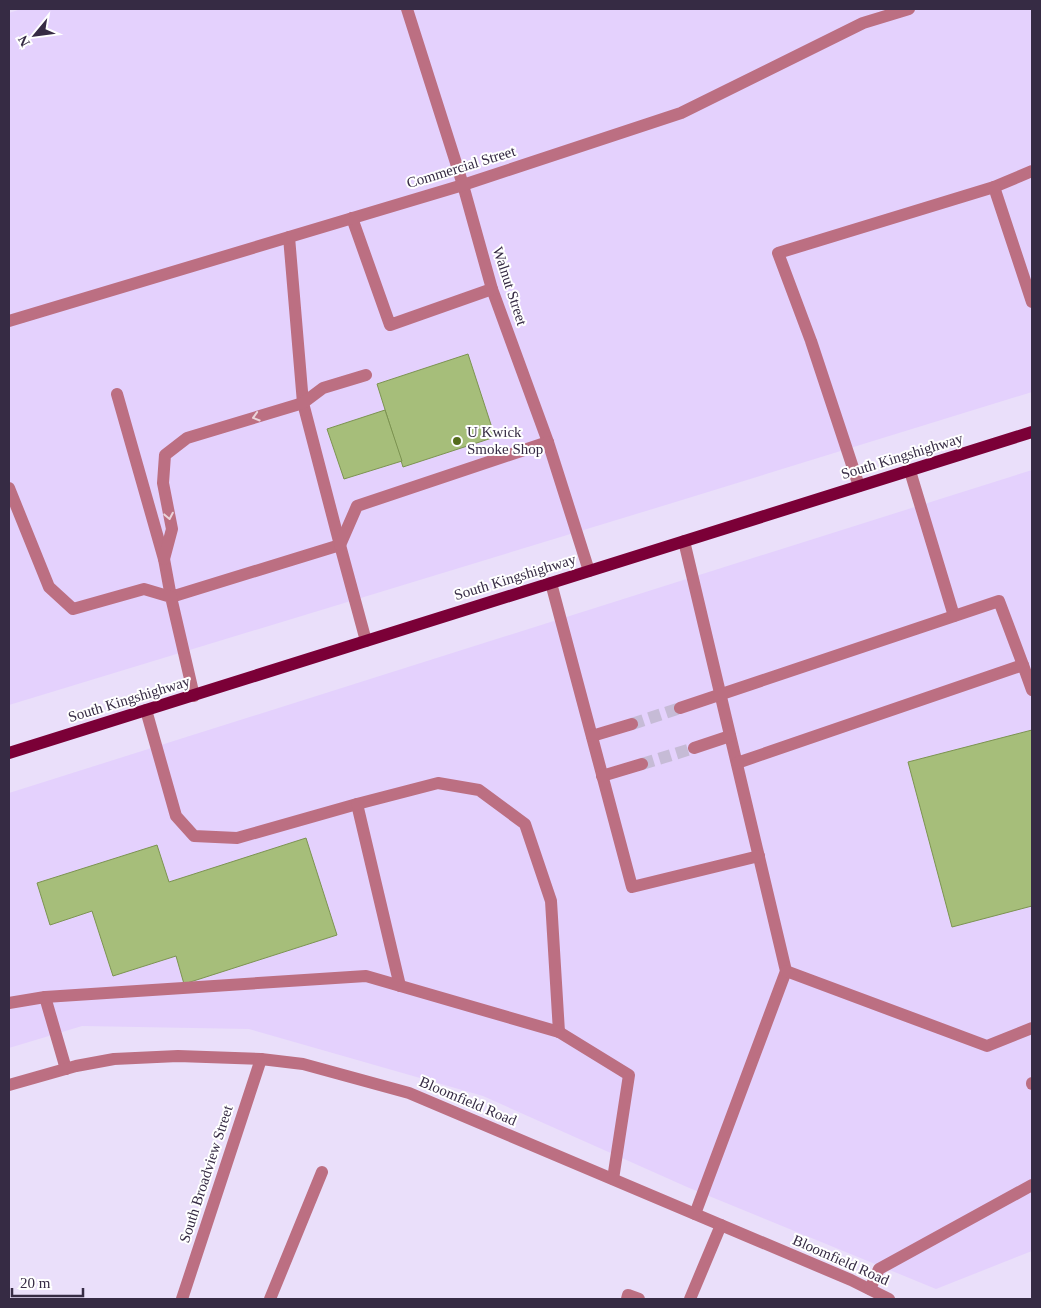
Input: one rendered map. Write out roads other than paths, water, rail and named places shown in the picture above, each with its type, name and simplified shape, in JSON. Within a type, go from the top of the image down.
[{"type":"main road","name":"South Kingshighway","points":[[9,754],[1032,432]]},
{"type":"street","name":"Walnut Street","points":[[407,9],[462,184],[492,288],[548,442],[589,571]]},
{"type":"street","name":"Commercial Street","points":[[9,321],[352,218],[682,114],[863,23],[909,9]]},
{"type":"street","points":[[859,486],[811,341],[778,253],[994,187],[1032,171]]},
{"type":"street","points":[[994,187],[1032,302]]},
{"type":"street","points":[[352,218],[390,325],[492,288]]},
{"type":"street","points":[[289,237],[303,403],[366,641]]},
{"type":"street","points":[[164,559],[172,529],[163,483],[165,455],[187,438],[303,403],[323,388],[366,375]]},
{"type":"street","points":[[116,394],[164,559],[194,696]]},
{"type":"street","points":[[9,488],[49,588],[73,609],[144,589],[171,597],[340,545],[357,506],[548,442]]},
{"type":"street","points":[[910,470],[954,616]]},
{"type":"street","points":[[684,541],[722,694],[730,736],[786,971],[695,1214]]},
{"type":"street","points":[[551,583],[632,887],[759,856]]},
{"type":"street","points":[[680,708],[999,601],[1032,690]]},
{"type":"street","points":[[737,763],[1023,665]]},
{"type":"street","points":[[146,710],[176,816],[194,836],[237,838],[438,782],[479,790],[525,824],[551,901],[559,1032]]},
{"type":"street","points":[[592,736],[632,724]]},
{"type":"street","points":[[694,748],[730,736]]},
{"type":"street","points":[[602,776],[642,764]]},
{"type":"street","points":[[357,804],[400,986]]},
{"type":"street","points":[[786,971],[987,1046],[1032,1028]]},
{"type":"street","points":[[9,1003],[45,997],[366,976],[559,1032],[629,1075],[613,1179]]},
{"type":"street","points":[[45,997],[66,1069]]},
{"type":"street","name":"Bloomfield Road","points":[[9,1085],[66,1069],[114,1059],[178,1056],[261,1059],[302,1064],[409,1093],[721,1225],[889,1299]]},
{"type":"street","name":"South Broadview Street","points":[[182,1299],[261,1059]]},
{"type":"street","points":[[270,1299],[322,1172]]},
{"type":"street","points":[[870,1289],[879,1269],[1032,1185]]},
{"type":"street","points":[[690,1299],[721,1225]]},
{"type":"street","points":[[627,1299],[628,1295],[639,1299]]},
{"type":"tunnel","points":[[632,724],[680,708]]},
{"type":"tunnel","points":[[642,764],[694,748]]},
{"type":"place","name":"U Kwick Smoke Shop","points":[[457,441]]}]
